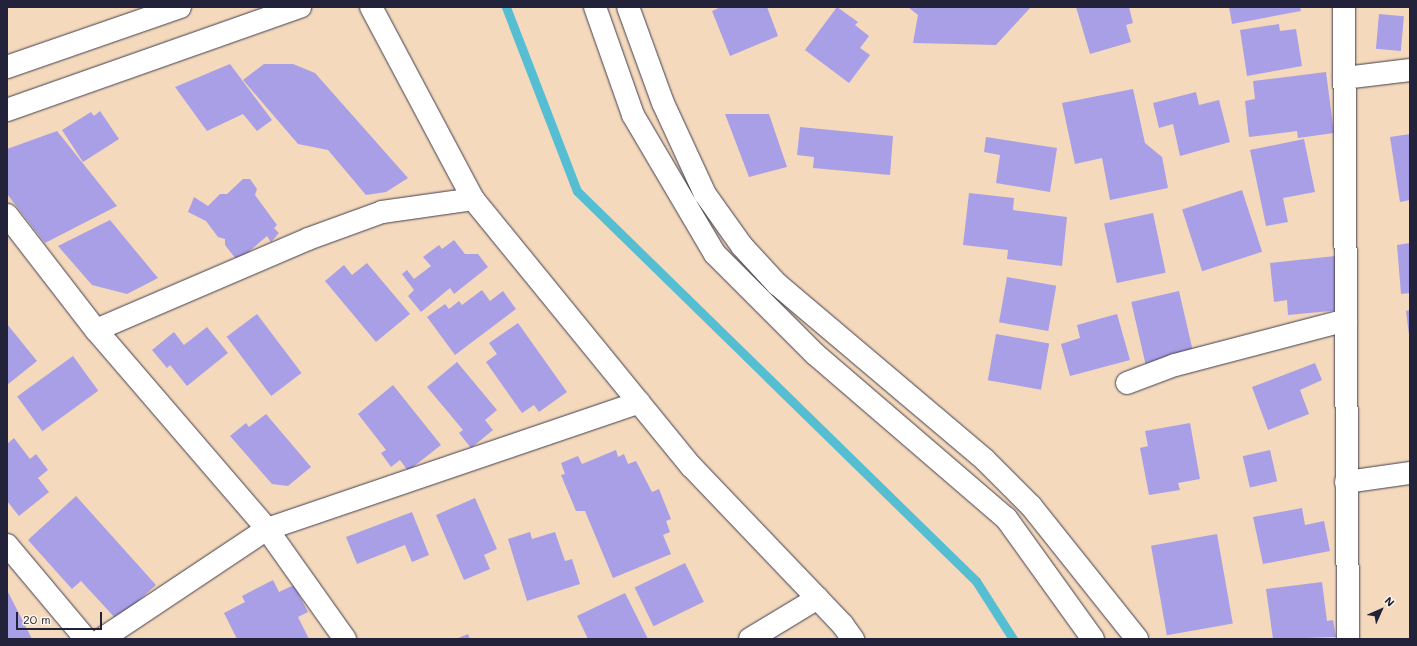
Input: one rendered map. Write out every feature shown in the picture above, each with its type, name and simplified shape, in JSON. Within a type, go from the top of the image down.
[{"type":"street","points":[[7,67],[180,7]]},
{"type":"street","points":[[7,110],[300,7]]},
{"type":"street","points":[[371,7],[473,199],[691,466],[818,598],[854,639]]},
{"type":"street","points":[[595,7],[633,115],[715,254],[815,354],[1006,518],[1093,639]]},
{"type":"street","points":[[628,7],[663,103],[705,194],[742,246],[777,284],[984,460],[1031,506],[1137,639]]},
{"type":"street","points":[[1344,7],[1348,639]]},
{"type":"street","points":[[1344,78],[1410,70]]},
{"type":"street","points":[[96,330],[308,239],[382,212],[473,199]]},
{"type":"street","points":[[7,215],[96,330],[267,529],[345,639]]},
{"type":"street","points":[[1127,383],[1175,365],[1346,320]]},
{"type":"street","points":[[102,639],[267,529],[639,402]]},
{"type":"street","points":[[1346,482],[1410,473]]},
{"type":"street","points":[[7,545],[86,639]]},
{"type":"street","points":[[750,639],[818,598]]},
{"type":"building","points":[[721,7],[767,7],[778,36],[730,56],[712,11]]},
{"type":"building","points":[[837,7],[858,22],[855,25],[869,36],[860,48],[870,55],[849,83],[805,50]]},
{"type":"building","points":[[908,7],[1031,7],[996,45],[913,43],[918,15]]},
{"type":"building","points":[[1076,7],[1129,7],[1133,23],[1126,25],[1131,42],[1090,54]]},
{"type":"building","points":[[1229,7],[1300,7],[1301,11],[1232,24]]},
{"type":"building","points":[[1379,14],[1404,16],[1401,51],[1376,49]]},
{"type":"building","points":[[1279,24],[1280,31],[1296,29],[1302,66],[1247,76],[1240,30]]},
{"type":"building","points":[[230,64],[272,120],[257,131],[243,114],[207,131],[175,87]]},
{"type":"building","points":[[264,64],[293,64],[315,73],[408,178],[386,192],[366,195],[328,150],[298,144],[243,80]]},
{"type":"building","points":[[1326,72],[1334,133],[1298,138],[1297,131],[1249,137],[1245,101],[1255,99],[1253,81]]},
{"type":"building","points":[[1133,89],[1145,143],[1162,157],[1168,188],[1110,200],[1102,158],[1075,164],[1062,103]]},
{"type":"building","points":[[1196,92],[1199,105],[1219,100],[1230,142],[1180,156],[1173,124],[1159,128],[1153,103]]},
{"type":"building","points":[[100,111],[119,139],[83,162],[62,130],[91,112],[94,116]]},
{"type":"building","points":[[725,114],[769,114],[787,167],[749,177]]},
{"type":"building","points":[[800,127],[893,136],[890,175],[813,168],[814,157],[797,155]]},
{"type":"building","points":[[57,131],[117,206],[45,243],[7,194],[7,149]]},
{"type":"building","points":[[1410,134],[1410,200],[1400,202],[1390,137]]},
{"type":"building","points":[[986,137],[1057,148],[1050,192],[996,183],[1000,155],[984,152]]},
{"type":"building","points":[[1304,139],[1315,192],[1283,198],[1288,222],[1266,226],[1250,150]]},
{"type":"building","points":[[243,179],[250,179],[257,189],[255,195],[277,225],[274,228],[279,233],[271,242],[267,236],[244,256],[236,259],[225,245],[225,239],[218,237],[206,221],[188,212],[194,197],[208,206],[220,194],[227,194]]},
{"type":"building","points":[[1242,190],[1262,252],[1202,271],[1182,209]]},
{"type":"building","points":[[969,193],[1014,198],[1013,210],[1067,217],[1062,266],[1007,259],[1008,250],[963,245]]},
{"type":"building","points":[[1153,213],[1166,273],[1117,283],[1104,223]]},
{"type":"building","points":[[110,220],[158,278],[127,294],[92,285],[58,246]]},
{"type":"building","points":[[454,240],[465,254],[478,254],[488,267],[454,294],[450,288],[421,312],[408,296],[414,290],[402,274],[407,270],[414,279],[431,266],[423,257],[439,245],[442,249]]},
{"type":"building","points":[[1410,243],[1410,293],[1401,294],[1397,245]]},
{"type":"building","points":[[1335,256],[1341,310],[1288,315],[1287,300],[1274,302],[1270,263]]},
{"type":"building","points":[[367,263],[410,314],[376,342],[325,281],[344,265],[352,275]]},
{"type":"building","points":[[1007,277],[1056,286],[1048,331],[999,322]]},
{"type":"building","points":[[482,290],[490,301],[503,291],[516,309],[455,355],[427,317],[445,304],[449,309],[459,301],[462,305]]},
{"type":"building","points":[[1179,291],[1193,353],[1146,364],[1131,302]]},
{"type":"building","points":[[1410,310],[1410,335],[1409,335],[1406,311]]},
{"type":"building","points":[[257,314],[302,373],[271,396],[227,337]]},
{"type":"building","points":[[1117,314],[1130,360],[1070,376],[1061,344],[1080,338],[1077,325]]},
{"type":"building","points":[[518,323],[567,392],[539,412],[534,405],[522,413],[486,362],[497,354],[489,343]]},
{"type":"building","points":[[7,324],[37,361],[7,385]]},
{"type":"building","points":[[207,327],[228,353],[187,386],[170,365],[167,368],[152,350],[174,332],[184,345]]},
{"type":"building","points":[[996,334],[1049,343],[1041,390],[988,380]]},
{"type":"building","points":[[73,356],[98,391],[42,431],[17,397]]},
{"type":"building","points":[[457,362],[497,410],[485,420],[493,430],[471,448],[459,433],[463,430],[427,387]]},
{"type":"building","points":[[1315,363],[1322,380],[1300,390],[1309,414],[1268,430],[1252,387]]},
{"type":"building","points":[[393,385],[441,445],[408,471],[400,460],[391,467],[381,453],[386,450],[358,414]]},
{"type":"building","points":[[266,414],[311,467],[288,486],[272,484],[230,436],[246,423],[249,427]]},
{"type":"building","points":[[1190,423],[1200,479],[1178,483],[1180,490],[1149,495],[1140,448],[1148,446],[1145,431]]},
{"type":"building","points":[[14,438],[30,459],[36,454],[48,470],[38,478],[49,492],[19,516],[7,501],[7,444]]},
{"type":"building","points":[[616,450],[618,457],[624,454],[628,464],[636,461],[652,492],[659,489],[671,519],[666,521],[670,532],[663,535],[671,554],[613,578],[585,511],[576,511],[561,475],[565,474],[561,463],[578,456],[582,464]]},
{"type":"building","points":[[1270,450],[1277,481],[1250,487],[1243,456]]},
{"type":"building","points":[[76,496],[156,585],[117,620],[81,581],[72,589],[28,540]]},
{"type":"building","points":[[475,498],[497,549],[484,555],[490,569],[464,580],[436,515]]},
{"type":"building","points":[[1302,508],[1305,525],[1324,521],[1330,551],[1263,564],[1253,517]]},
{"type":"building","points":[[412,512],[429,555],[412,562],[405,545],[357,564],[346,537]]},
{"type":"building","points":[[530,532],[532,539],[555,532],[565,561],[572,559],[580,584],[527,601],[508,539]]},
{"type":"building","points":[[1217,534],[1233,624],[1167,635],[1151,546]]},
{"type":"building","points":[[685,563],[704,602],[654,626],[635,588]]},
{"type":"building","points":[[273,580],[279,592],[294,585],[308,612],[298,617],[309,639],[237,639],[224,613],[245,602],[242,596]]},
{"type":"building","points":[[1322,582],[1327,621],[1333,620],[1336,637],[1273,639],[1266,589]]},
{"type":"building","points":[[8,592],[32,639],[7,639]]},
{"type":"building","points":[[625,593],[648,639],[588,639],[577,616]]},
{"type":"building","points":[[468,634],[470,639],[456,639]]},
{"type":"waterway","points":[[506,7],[577,191],[976,581],[1013,639]]}]
